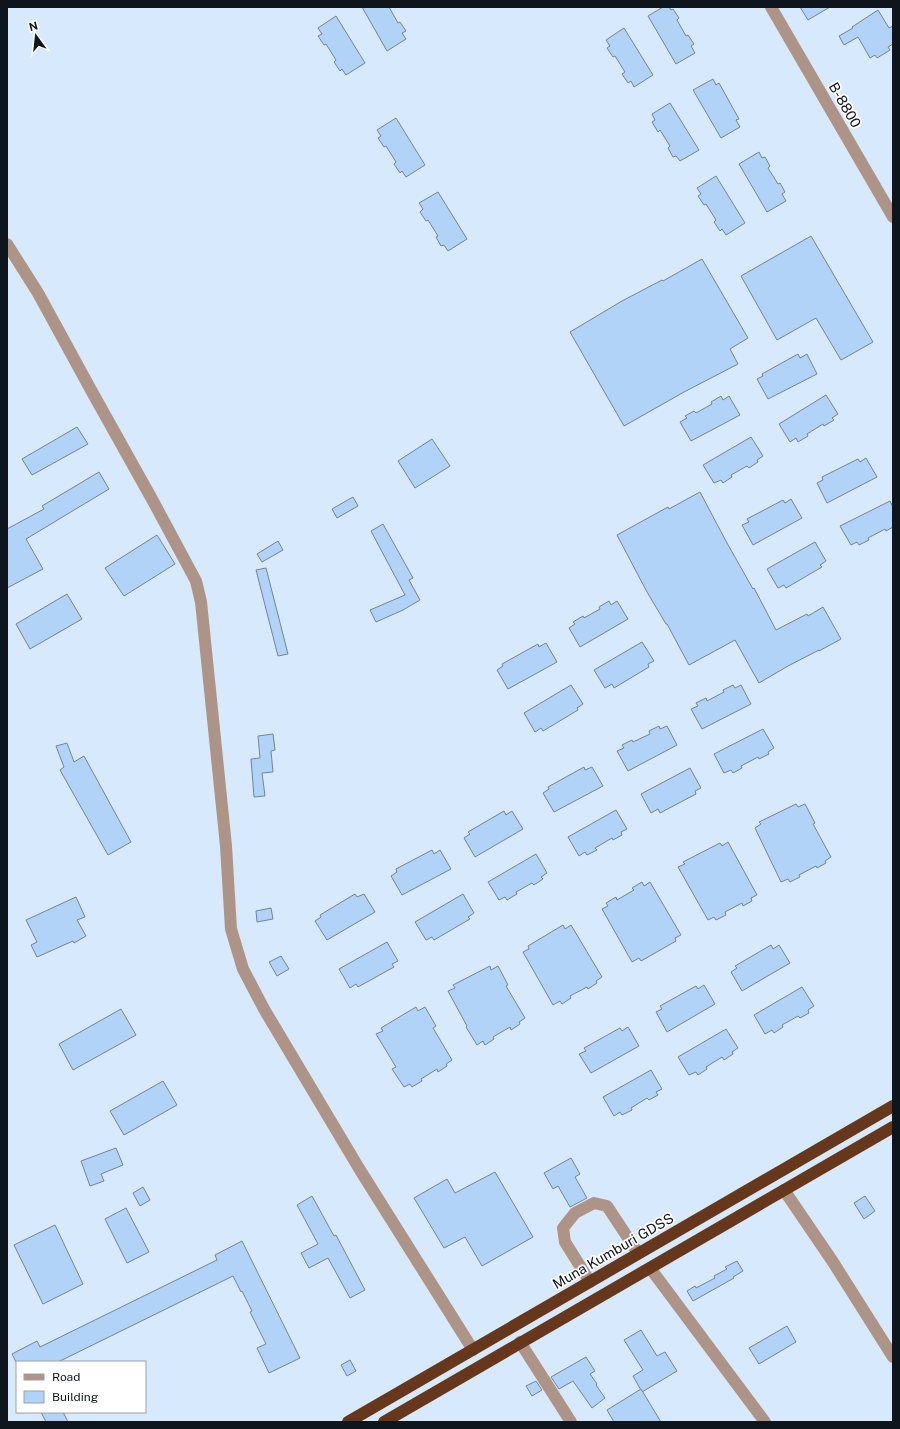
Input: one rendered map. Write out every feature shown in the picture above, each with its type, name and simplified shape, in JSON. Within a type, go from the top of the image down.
[{"type":"highway","name":"Muna Kumburi GDSS","points":[[348,1422],[893,1106]]},
{"type":"highway","points":[[384,1422],[893,1127]]},
{"type":"street","name":"B-8800","points":[[771,7],[893,217]]},
{"type":"street","points":[[7,244],[38,293],[196,581],[201,602],[222,799],[231,929],[243,970],[264,1009],[360,1170],[473,1350]]},
{"type":"street","points":[[784,1190],[833,1262],[893,1357]]},
{"type":"street","points":[[590,1282],[564,1242],[563,1228],[575,1212],[594,1203],[607,1206],[638,1253]]},
{"type":"street","points":[[650,1268],[765,1422]]},
{"type":"street","points":[[520,1342],[571,1422]]},
{"type":"building","points":[[362,7],[389,7],[398,23],[400,22],[406,31],[402,33],[406,39],[387,51]]},
{"type":"building","points":[[663,7],[669,7],[671,10],[673,9],[679,18],[677,20],[686,36],[688,35],[694,44],[691,46],[695,53],[676,64],[648,16]]},
{"type":"building","points":[[800,7],[830,7],[808,20]]},
{"type":"building","points":[[878,10],[889,28],[893,26],[893,44],[888,47],[890,50],[877,58],[875,55],[870,58],[858,37],[844,45],[839,36]]},
{"type":"building","points":[[336,16],[365,63],[346,75],[342,69],[340,71],[334,62],[336,60],[326,44],[324,45],[318,36],[322,34],[318,28]]},
{"type":"building","points":[[624,28],[653,75],[634,87],[631,81],[628,83],[622,74],[625,72],[615,56],[613,57],[607,48],[610,46],[606,40]]},
{"type":"building","points":[[713,79],[716,85],[719,83],[739,119],[736,120],[740,127],[721,138],[693,90]]},
{"type":"building","points":[[670,103],[699,150],[680,161],[676,156],[673,157],[668,148],[670,146],[660,130],[658,132],[652,122],[655,120],[652,114]]},
{"type":"building","points":[[396,118],[425,165],[406,177],[402,171],[400,173],[394,164],[396,162],[386,146],[384,147],[378,138],[381,136],[377,130]]},
{"type":"building","points":[[759,152],[762,158],[765,157],[770,166],[768,168],[785,192],[782,194],[786,201],[767,212],[739,164]]},
{"type":"building","points":[[716,176],[745,223],[726,235],[722,229],[720,231],[714,222],[716,220],[706,204],[704,205],[698,196],[701,194],[697,188]]},
{"type":"building","points":[[438,192],[467,239],[448,251],[444,245],[441,246],[436,237],[438,236],[428,220],[426,221],[420,212],[423,209],[419,203]]},
{"type":"building","points":[[811,236],[873,342],[841,360],[816,318],[777,340],[741,276]]},
{"type":"building","points":[[702,259],[748,338],[730,349],[738,364],[684,392],[624,426],[570,332],[622,301],[662,280],[663,281]]},
{"type":"building","points":[[798,354],[800,358],[807,354],[817,374],[768,399],[757,379],[763,376],[762,374]]},
{"type":"building","points":[[826,395],[838,414],[832,418],[834,420],[824,426],[823,424],[807,434],[808,436],[798,442],[796,438],[790,442],[779,424]]},
{"type":"building","points":[[721,396],[723,400],[729,396],[740,415],[691,441],[680,422],[687,418],[685,416],[694,411],[696,413],[712,404],[711,402]]},
{"type":"building","points":[[77,427],[88,444],[32,475],[22,459]]},
{"type":"building","points":[[751,437],[763,456],[757,460],[758,462],[749,468],[747,466],[731,475],[732,477],[723,483],[721,480],[714,483],[703,465]]},
{"type":"building","points":[[432,439],[450,466],[415,488],[398,461]]},
{"type":"building","points":[[866,458],[877,477],[827,503],[817,483],[823,480],[822,477],[858,459],[860,462]]},
{"type":"building","points":[[99,472],[109,489],[26,539],[43,569],[7,588],[7,529],[44,509],[42,506]]},
{"type":"building","points":[[700,492],[776,630],[807,614],[808,616],[823,607],[841,639],[788,666],[759,683],[735,640],[689,665],[667,624],[647,592],[617,535],[668,507],[669,509]]},
{"type":"building","points":[[353,497],[358,506],[337,518],[332,509]]},
{"type":"building","points":[[791,499],[802,518],[753,545],[742,525],[749,522],[747,519],[783,500],[785,503]]},
{"type":"building","points":[[890,501],[893,507],[893,527],[886,531],[885,529],[868,538],[869,540],[859,545],[857,542],[851,545],[840,526]]},
{"type":"building","points":[[383,524],[413,578],[409,580],[420,600],[403,610],[376,622],[370,610],[405,595],[371,531]]},
{"type":"building","points":[[157,535],[175,564],[124,596],[105,568]]},
{"type":"building","points":[[278,541],[283,550],[262,562],[257,554]]},
{"type":"building","points":[[815,542],[826,561],[820,565],[822,567],[786,588],[784,585],[778,588],[767,569]]},
{"type":"building","points":[[266,568],[288,654],[278,656],[256,570]]},
{"type":"building","points":[[67,594],[82,619],[30,649],[16,624]]},
{"type":"building","points":[[609,601],[611,605],[617,601],[628,619],[580,647],[569,628],[575,624],[573,622],[600,609],[599,607]]},
{"type":"building","points":[[642,642],[654,661],[648,664],[649,667],[614,688],[612,684],[605,688],[594,670]]},
{"type":"building","points":[[546,643],[557,662],[508,689],[497,670],[503,666],[502,664],[538,644],[539,647]]},
{"type":"building","points":[[571,685],[583,704],[577,708],[578,710],[543,731],[541,728],[535,732],[524,713]]},
{"type":"building","points":[[733,685],[735,688],[741,685],[751,704],[702,729],[691,709],[698,706],[696,703],[706,698],[707,701],[724,692],[723,690]]},
{"type":"building","points":[[659,726],[660,729],[667,726],[677,745],[628,771],[617,751],[624,748],[622,745],[632,740],[633,742],[650,734],[649,731]]},
{"type":"building","points":[[763,729],[774,748],[768,752],[769,754],[759,759],[758,757],[741,766],[742,768],[733,773],[731,770],[724,773],[714,754]]},
{"type":"building","points":[[273,734],[275,750],[271,751],[273,772],[262,773],[265,796],[254,797],[251,759],[260,758],[258,736]]},
{"type":"building","points":[[67,743],[74,762],[84,756],[131,842],[108,855],[60,770],[64,767],[56,746]]},
{"type":"building","points":[[584,767],[585,770],[592,767],[603,786],[554,812],[543,793],[549,789],[548,787]]},
{"type":"building","points":[[690,768],[701,788],[695,791],[696,794],[660,813],[658,809],[651,813],[641,794]]},
{"type":"building","points":[[796,804],[798,807],[805,804],[815,823],[813,824],[831,857],[825,861],[826,863],[817,868],[816,866],[799,875],[800,877],[790,882],[788,879],[781,882],[755,828],[761,824],[759,822]]},
{"type":"building","points":[[616,810],[627,829],[621,832],[622,835],[613,840],[612,838],[595,848],[597,850],[587,855],[585,852],[579,856],[568,837]]},
{"type":"building","points":[[504,811],[506,815],[512,811],[523,829],[475,857],[464,838],[470,834],[468,832]]},
{"type":"building","points":[[728,842],[757,895],[751,898],[752,901],[743,906],[742,903],[725,912],[726,915],[716,920],[714,917],[708,920],[678,867],[685,864],[683,862],[720,843],[722,846]]},
{"type":"building","points":[[432,850],[434,854],[440,850],[451,869],[402,895],[391,876],[397,872],[396,869]]},
{"type":"building","points":[[536,854],[547,873],[541,877],[543,879],[534,885],[532,883],[516,892],[517,894],[507,900],[505,897],[499,900],[488,882]]},
{"type":"building","points":[[642,882],[644,886],[650,882],[681,935],[675,938],[676,941],[641,961],[639,958],[632,962],[602,909],[608,906],[606,903],[616,897],[617,900],[634,890],[632,888]]},
{"type":"building","points":[[355,894],[357,897],[364,894],[375,912],[327,940],[315,921],[321,917],[320,915]]},
{"type":"building","points":[[463,894],[474,913],[468,917],[470,919],[434,940],[432,937],[426,940],[415,922]]},
{"type":"building","points":[[76,897],[85,917],[77,920],[86,936],[74,943],[73,941],[37,957],[31,945],[37,942],[26,920]]},
{"type":"building","points":[[271,908],[273,919],[257,922],[256,911]]},
{"type":"building","points":[[563,925],[565,929],[571,925],[602,977],[596,981],[597,983],[588,989],[587,987],[570,996],[571,998],[562,1004],[560,1001],[553,1005],[523,952],[529,949],[528,946]]},
{"type":"building","points":[[387,942],[398,961],[392,964],[394,967],[358,987],[356,984],[350,988],[339,969]]},
{"type":"building","points":[[771,945],[773,949],[779,945],[790,963],[742,991],[731,972],[737,968],[735,966]]},
{"type":"building","points":[[281,956],[289,969],[277,976],[269,962]]},
{"type":"building","points":[[490,966],[491,970],[498,966],[508,985],[506,986],[525,1018],[519,1022],[520,1024],[511,1030],[510,1027],[493,1037],[494,1039],[485,1045],[483,1041],[477,1045],[448,991],[455,988],[453,985]]},
{"type":"building","points":[[704,985],[715,1004],[667,1032],[656,1012],[662,1009],[660,1006],[696,986],[698,989]]},
{"type":"building","points":[[802,987],[814,1006],[808,1010],[809,1013],[800,1018],[798,1016],[782,1025],[783,1027],[774,1033],[772,1030],[765,1034],[754,1015]]},
{"type":"building","points":[[416,1007],[418,1011],[425,1007],[436,1026],[433,1028],[452,1060],[446,1064],[447,1066],[438,1072],[437,1069],[421,1079],[422,1081],[412,1087],[410,1084],[404,1087],[392,1069],[396,1067],[376,1034],[383,1031],[381,1028]]},
{"type":"building","points":[[121,1009],[136,1035],[73,1070],[59,1044]]},
{"type":"building","points":[[628,1027],[639,1046],[591,1073],[579,1054],[586,1051],[584,1048],[620,1028],[622,1031]]},
{"type":"building","points":[[726,1029],[738,1048],[732,1052],[733,1054],[724,1060],[722,1057],[706,1067],[707,1069],[698,1075],[696,1072],[689,1075],[678,1057]]},
{"type":"building","points":[[651,1070],[662,1089],[656,1092],[658,1095],[649,1100],[647,1098],[631,1108],[632,1110],[622,1115],[620,1112],[614,1116],[603,1097]]},
{"type":"building","points":[[163,1081],[177,1105],[124,1135],[110,1111]]},
{"type":"building","points":[[116,1148],[123,1165],[101,1174],[104,1181],[90,1186],[81,1161]]},
{"type":"building","points":[[571,1158],[580,1174],[575,1177],[587,1198],[570,1207],[558,1186],[553,1189],[544,1173]]},
{"type":"building","points":[[495,1172],[533,1237],[482,1266],[465,1237],[444,1248],[414,1198],[447,1179],[455,1193]]},
{"type":"building","points":[[143,1187],[150,1200],[140,1206],[133,1193]]},
{"type":"building","points":[[312,1196],[334,1236],[336,1235],[365,1290],[350,1298],[328,1258],[309,1268],[301,1253],[318,1244],[297,1205]]},
{"type":"building","points":[[865,1196],[875,1211],[864,1219],[854,1203]]},
{"type":"building","points":[[126,1208],[149,1252],[127,1263],[105,1219]]},
{"type":"building","points":[[55,1225],[83,1284],[43,1304],[14,1245]]},
{"type":"building","points":[[242,1241],[300,1358],[269,1373],[257,1348],[266,1344],[250,1312],[252,1311],[233,1276],[60,1361],[16,1362],[12,1354],[37,1341],[40,1347],[217,1260],[215,1255]]},
{"type":"building","points":[[737,1261],[743,1271],[733,1277],[734,1278],[693,1301],[687,1291],[715,1278],[714,1276],[727,1269],[725,1267]]},
{"type":"building","points":[[787,1326],[796,1342],[759,1364],[749,1348]]},
{"type":"building","points":[[641,1330],[657,1356],[665,1352],[677,1371],[642,1392],[633,1376],[643,1370],[624,1340]]},
{"type":"building","points":[[586,1357],[595,1371],[590,1374],[605,1398],[592,1408],[573,1381],[559,1389],[551,1377]]},
{"type":"building","points":[[350,1360],[356,1371],[347,1376],[341,1365]]},
{"type":"building","points":[[536,1381],[542,1390],[532,1396],[526,1386]]},
{"type":"building","points":[[641,1389],[661,1422],[614,1422],[607,1410]]},
{"type":"building","points":[[42,1413],[64,1413],[68,1422],[46,1422]]}]
